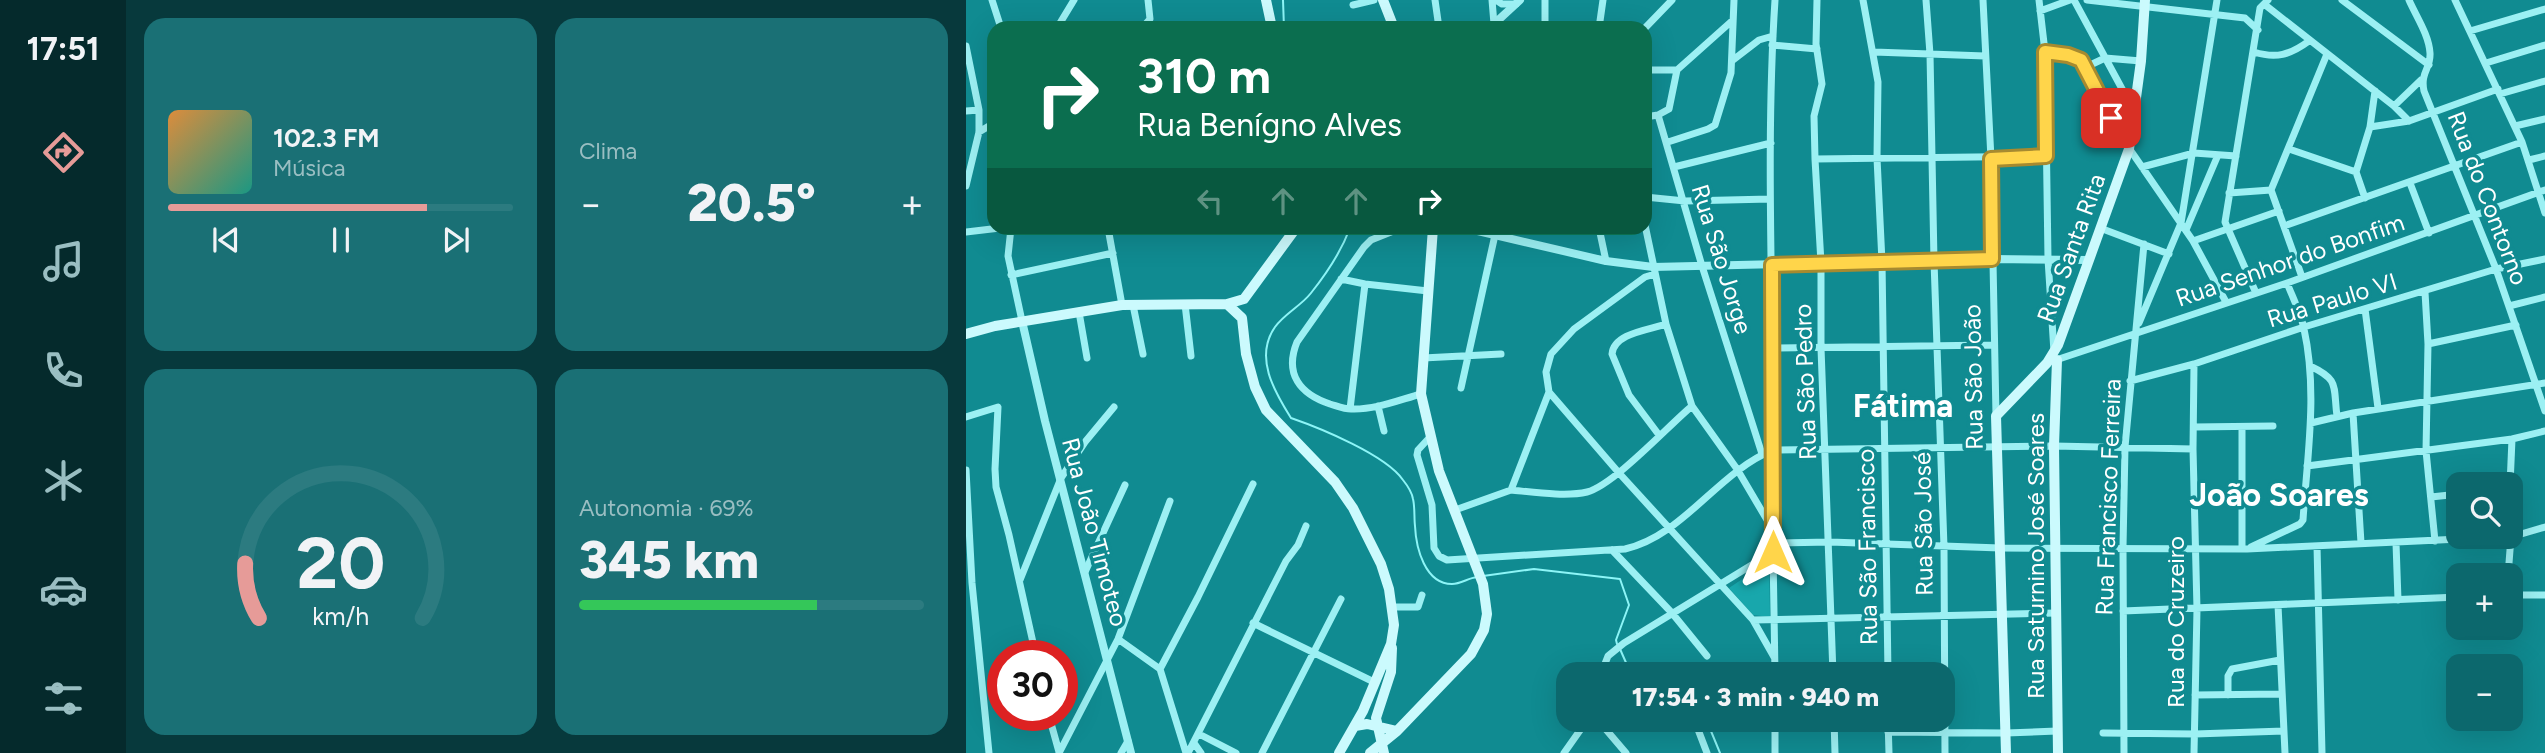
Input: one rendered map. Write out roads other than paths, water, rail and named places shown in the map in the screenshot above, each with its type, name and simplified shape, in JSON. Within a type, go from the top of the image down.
[{"type":"main road","points":[[1266,0],[1270,21]]},
{"type":"main road","points":[[1383,0],[1391,21]]},
{"type":"main road","name":"Rua Santa Rita","points":[[2055,355],[2129,149],[2141,61],[2145,3]]},
{"type":"main road","points":[[966,334],[995,326],[1128,305],[1236,302],[1290,235]]},
{"type":"main road","points":[[1370,753],[1383,748],[1471,654],[1481,638],[1486,621],[1487,600],[1474,558],[1439,471],[1421,394],[1432,235]]},
{"type":"main road","points":[[1236,302],[1242,318],[1246,354],[1260,399],[1266,410],[1335,482],[1353,508],[1381,564],[1390,589],[1394,625],[1392,663],[1376,715],[1383,748]]},
{"type":"main road","points":[[1236,302],[1242,318]]},
{"type":"main road","points":[[1996,416],[2055,355]]},
{"type":"main road","name":"Rua Saturnino José Soares","points":[[2055,355],[2058,753]]},
{"type":"main road","name":"Rua São João","points":[[1996,416],[2006,753]]},
{"type":"main road","points":[[1339,753],[1355,726],[1391,644]]},
{"type":"main road","points":[[1355,726],[1367,724],[1397,731]]},
{"type":"street","points":[[992,0],[999,21]]},
{"type":"street","points":[[1061,21],[1074,0]]},
{"type":"street","points":[[1148,0],[1148,21]]},
{"type":"street","points":[[1353,5],[1374,0]]},
{"type":"street","points":[[1435,0],[1438,21]]},
{"type":"street","points":[[1492,21],[1494,0],[1502,4],[1518,2]]},
{"type":"street","points":[[1545,0],[1545,21]]},
{"type":"street","points":[[1600,21],[1603,0]]},
{"type":"street","points":[[1652,21],[1672,0]]},
{"type":"street","points":[[1668,142],[1715,125],[1727,89],[1732,60],[1734,0]]},
{"type":"street","points":[[1774,662],[1774,348],[1770,199],[1775,0]]},
{"type":"street","name":"Rua São Pedro","points":[[1817,0],[1816,49],[1822,84],[1814,116],[1815,159],[1821,263],[1821,348],[1833,662]]},
{"type":"street","name":"Rua São Francisco","points":[[1863,0],[1878,82],[1877,158],[1882,262],[1888,662]]},
{"type":"street","name":"Rua São José","points":[[1926,0],[1930,54],[1936,346],[1944,547],[1945,753]]},
{"type":"street","name":"Rua São João","points":[[1983,0],[1991,159],[1996,416]]},
{"type":"street","name":"Rua Saturnino José Soares","points":[[2039,0],[2045,52],[2048,259],[2055,355]]},
{"type":"street","points":[[2040,11],[2072,0],[2135,112]]},
{"type":"street","points":[[2087,0],[2145,3],[2196,13],[2245,18],[2258,30]]},
{"type":"street","points":[[2184,227],[2217,0]]},
{"type":"street","points":[[2343,0],[2429,65]]},
{"type":"street","points":[[2394,106],[2421,80],[2429,65],[2429,44],[2409,0]]},
{"type":"street","points":[[2455,0],[2522,142],[2542,191],[2545,213]]},
{"type":"street","points":[[1497,21],[1518,2]]},
{"type":"street","points":[[2245,18],[2264,4]]},
{"type":"street","points":[[2256,293],[2225,222],[2253,52],[2264,4]]},
{"type":"street","points":[[2264,4],[2394,106],[2409,121]]},
{"type":"street","points":[[2470,31],[2545,9]]},
{"type":"street","points":[[1652,116],[1669,109],[1677,70],[1733,20]]},
{"type":"street","points":[[1732,60],[1759,40],[1773,36]]},
{"type":"street","points":[[2253,52],[2266,56],[2283,55],[2296,51],[2309,41]]},
{"type":"street","points":[[1772,45],[1816,49]]},
{"type":"street","points":[[2486,63],[2545,45]]},
{"type":"street","points":[[966,46],[979,110],[979,132],[966,186]]},
{"type":"street","points":[[1874,52],[1986,56]]},
{"type":"street","points":[[2045,52],[2075,57],[2085,67],[2129,149],[2193,240],[2226,302]]},
{"type":"street","points":[[2302,277],[2271,190],[2327,54]]},
{"type":"street","points":[[2085,67],[2105,58],[2141,61]]},
{"type":"street","points":[[1652,71],[1677,70]]},
{"type":"street","name":"Rua do Contorno","points":[[2421,80],[2541,384],[2545,411]]},
{"type":"street","points":[[2370,127],[2409,121],[2499,91],[2545,82]]},
{"type":"street","points":[[2365,198],[2357,172],[2370,127],[2375,91]]},
{"type":"street","points":[[966,111],[979,110]]},
{"type":"street","name":"Rua São Jorge","points":[[1658,115],[1702,266],[1762,454]]},
{"type":"street","points":[[2515,126],[2545,118]]},
{"type":"street","points":[[979,132],[987,127]]},
{"type":"street","points":[[2284,226],[2522,142]]},
{"type":"street","points":[[1674,167],[1771,143]]},
{"type":"street","points":[[2289,149],[2357,172]]},
{"type":"street","points":[[2142,167],[2194,153],[2235,156]]},
{"type":"street","points":[[2136,332],[2169,254],[2218,155]]},
{"type":"street","points":[[1815,159],[1991,159],[2046,156]]},
{"type":"street","points":[[2529,160],[2545,156]]},
{"type":"street","points":[[2410,183],[2428,233]]},
{"type":"street","points":[[2230,193],[2271,190]]},
{"type":"street","name":"Rua Senhor do Bonfim","points":[[2055,355],[2287,283],[2542,191]]},
{"type":"street","points":[[1652,198],[1685,201],[1770,199]]},
{"type":"street","points":[[2193,240],[2278,211]]},
{"type":"street","points":[[2100,228],[2169,254]]},
{"type":"street","points":[[966,232],[987,230]]},
{"type":"street","points":[[1010,235],[1008,256],[1023,321]]},
{"type":"street","points":[[1109,235],[1143,354]]},
{"type":"street","points":[[1385,235],[1367,243],[1297,342],[1292,361],[1299,385],[1309,395],[1350,409],[1378,406],[1421,394]]},
{"type":"street","points":[[1461,388],[1495,235],[1654,271],[1702,266],[1992,259],[2089,260]]},
{"type":"street","points":[[1600,235],[1606,261]]},
{"type":"street","points":[[1647,235],[1666,324],[1692,406],[1737,469],[1773,530]]},
{"type":"street","name":"Rua Francisco Ferreira","points":[[2124,753],[2125,447],[2144,244]]},
{"type":"street","points":[[1011,275],[1113,254]]},
{"type":"street","name":"Rua Paulo VI","points":[[2130,381],[2194,364],[2304,327],[2497,269],[2545,259]]},
{"type":"street","points":[[1511,491],[1549,392],[1546,363],[1559,344],[1598,311],[1654,271]]},
{"type":"street","points":[[1341,279],[1428,291]]},
{"type":"street","points":[[2245,549],[2302,522],[2311,423],[2310,366],[2304,327],[2287,283]]},
{"type":"street","points":[[1350,409],[1365,284]]},
{"type":"street","points":[[2425,292],[2428,344],[2426,450],[2435,541]]},
{"type":"street","points":[[2509,306],[2545,297]]},
{"type":"street","points":[[1185,304],[1191,356]]},
{"type":"street","points":[[2365,309],[2378,408]]},
{"type":"street","points":[[1079,312],[1087,358]]},
{"type":"street","name":"Rua João Timoteo","points":[[1023,321],[1131,753]]},
{"type":"street","points":[[1659,435],[1629,395],[1612,354],[1613,347],[1620,339],[1666,324]]},
{"type":"street","points":[[2428,344],[2516,325]]},
{"type":"street","points":[[1774,348],[1993,345]]},
{"type":"street","points":[[1423,358],[1501,354]]},
{"type":"street","name":"Rua do Cruzeiro","points":[[2194,364],[2194,549],[2197,609],[2194,753]]},
{"type":"street","points":[[2310,366],[2329,375],[2333,380],[2337,416]]},
{"type":"street","points":[[2311,423],[2378,408],[2541,384]]},
{"type":"street","points":[[1549,392],[1753,620],[1774,657]]},
{"type":"street","points":[[1378,406],[1384,431]]},
{"type":"street","points":[[1455,510],[1511,491],[1578,493],[1596,488],[1619,473],[1692,406]]},
{"type":"street","points":[[966,416],[998,407],[995,477],[1032,640]]},
{"type":"street","points":[[1019,580],[1061,478],[1114,407]]},
{"type":"street","points":[[2353,413],[2358,459],[2361,543]]},
{"type":"street","points":[[2194,427],[2273,426]]},
{"type":"street","points":[[2242,427],[2245,549]]},
{"type":"street","points":[[2307,466],[2512,439],[2545,431]]},
{"type":"street","points":[[1430,437],[1417,452],[1432,505],[1434,548],[1439,556],[1447,560],[1612,550],[1641,545],[1669,528],[1737,469],[1773,450],[2054,446],[2193,449]]},
{"type":"street","points":[[2511,472],[2512,439]]},
{"type":"street","points":[[966,470],[969,586],[989,753]]},
{"type":"street","points":[[1160,669],[1253,484]]},
{"type":"street","points":[[1085,572],[1125,485]]},
{"type":"street","points":[[2431,498],[2446,496]]},
{"type":"street","points":[[1059,753],[1118,639],[1170,501]]},
{"type":"street","points":[[1187,753],[1306,526]]},
{"type":"street","points":[[2523,533],[2545,527]]},
{"type":"street","points":[[1774,543],[1830,542],[2000,548],[2245,549],[2446,540]]},
{"type":"street","points":[[2396,543],[2398,600]]},
{"type":"street","points":[[2317,546],[2322,753]]},
{"type":"street","points":[[1612,550],[1672,613],[1707,656]]},
{"type":"street","points":[[1606,662],[1608,656],[1624,643],[1773,552]]},
{"type":"street","points":[[1392,607],[1418,607],[1422,595]]},
{"type":"street","points":[[2523,596],[2545,595]]},
{"type":"street","points":[[2123,611],[2446,598]]},
{"type":"street","points":[[1262,753],[1341,599]]},
{"type":"street","points":[[2278,605],[2285,753]]},
{"type":"street","points":[[1753,620],[2057,613]]},
{"type":"street","points":[[1253,623],[1374,682]]},
{"type":"street","points":[[1118,639],[1160,669],[1187,753]]},
{"type":"street","points":[[2228,695],[2228,676],[2232,668],[2280,660]]},
{"type":"street","points":[[2195,695],[2281,694]]},
{"type":"street","points":[[1053,731],[1059,753]]},
{"type":"street","points":[[1889,753],[1888,732],[2057,731]]},
{"type":"street","points":[[2103,733],[2284,731]]},
{"type":"street","points":[[1564,753],[1579,732]]},
{"type":"street","points":[[1608,732],[1626,753]]},
{"type":"street","points":[[1699,732],[1707,753]]},
{"type":"street","points":[[1775,732],[1775,753]]},
{"type":"street","points":[[1835,732],[1835,753]]},
{"type":"street","points":[[1199,734],[1236,753]]},
{"type":"street","points":[[1121,753],[1128,741]]},
{"type":"street","points":[[1194,743],[1201,753]]},
{"type":"waterway","points":[[1283,0],[1284,21]]},
{"type":"waterway","points":[[1347,235],[1323,278],[1307,298],[1279,322],[1269,338],[1266,362],[1273,385],[1291,418],[1335,435],[1368,452],[1403,480],[1413,499],[1420,554],[1435,578],[1452,584],[1477,577]]},
{"type":"waterway","points":[[1483,576],[1534,569],[1620,579],[1629,605],[1616,640],[1617,644]]},
{"type":"waterway","points":[[1620,649],[1626,662]]},
{"type":"waterway","points":[[1711,732],[1720,753]]},
{"type":"district","name":"Fátima","points":[[1903,406]]},
{"type":"district","name":"João Soares","points":[[2279,495]]}]
